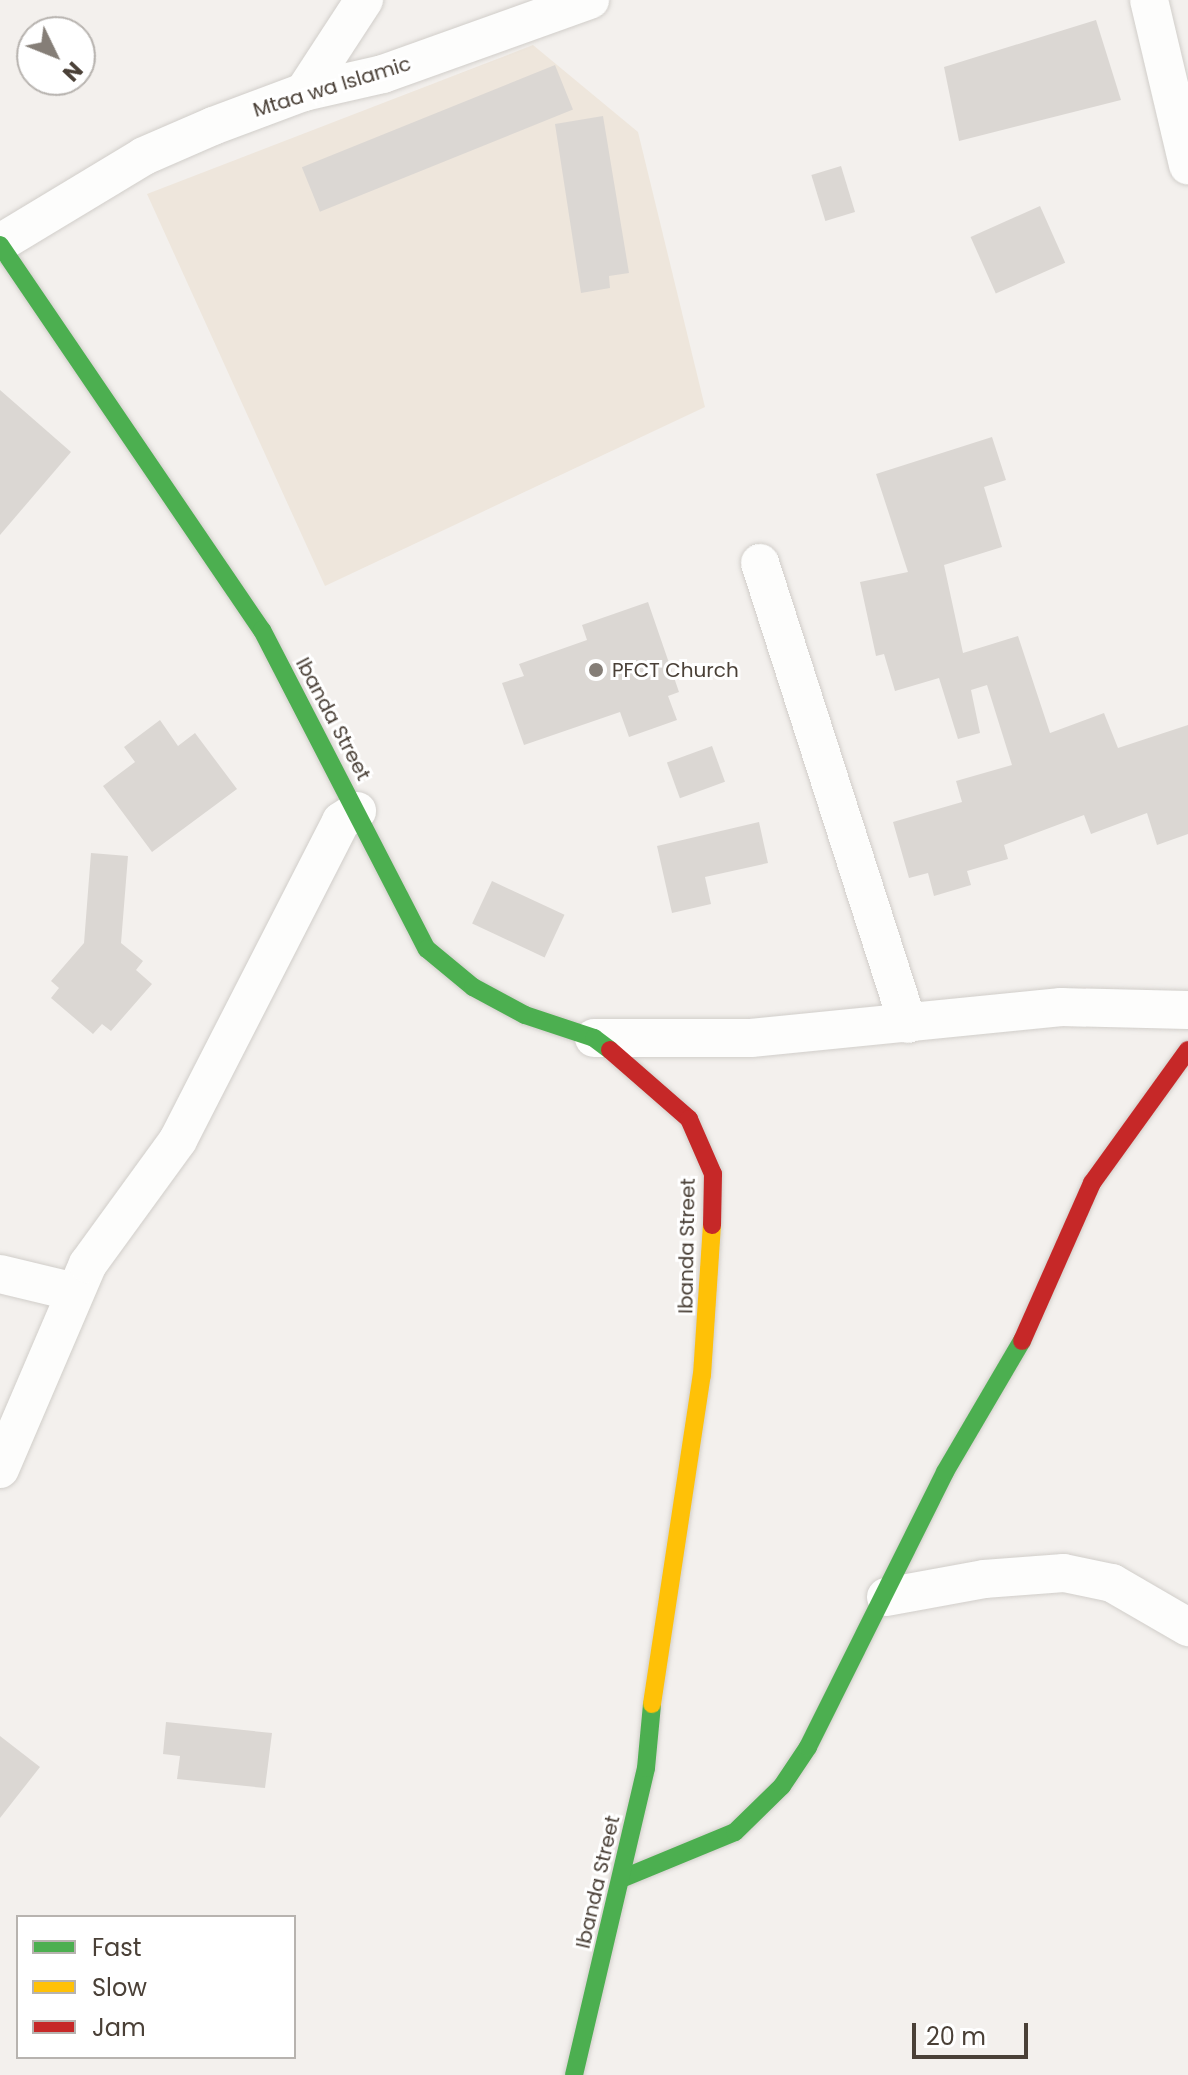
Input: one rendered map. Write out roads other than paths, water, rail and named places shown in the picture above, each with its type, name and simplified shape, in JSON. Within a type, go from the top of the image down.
[{"type":"street","points":[[304,92],[364,0]]},
{"type":"street","name":"Mtaa wa Islamic","points":[[0,244],[144,156],[304,92],[383,74],[590,0]]},
{"type":"street","points":[[1149,0],[1188,165]]},
{"type":"street","name":"Ibanda Street","points":[[0,244],[262,630],[427,949],[473,987],[512,1008],[594,1038],[643,1075],[689,1119],[713,1174],[712,1275],[702,1375],[656,1657],[646,1768],[574,2075]]},
{"type":"street","points":[[760,563],[908,1024]]},
{"type":"street","points":[[0,1469],[88,1264],[178,1140],[341,821],[357,811]]},
{"type":"street","points":[[594,1038],[751,1038],[1061,1007],[1188,1010]]},
{"type":"street","points":[[621,1879],[735,1832],[761,1810],[808,1747],[886,1597],[945,1472],[1032,1325],[1092,1183],[1188,1050]]},
{"type":"street","points":[[0,1274],[75,1292]]},
{"type":"street","points":[[886,1597],[984,1579],[1064,1573],[1112,1583],[1188,1627]]},
{"type":"place","name":"PFCT Church","points":[[596,670]]}]
